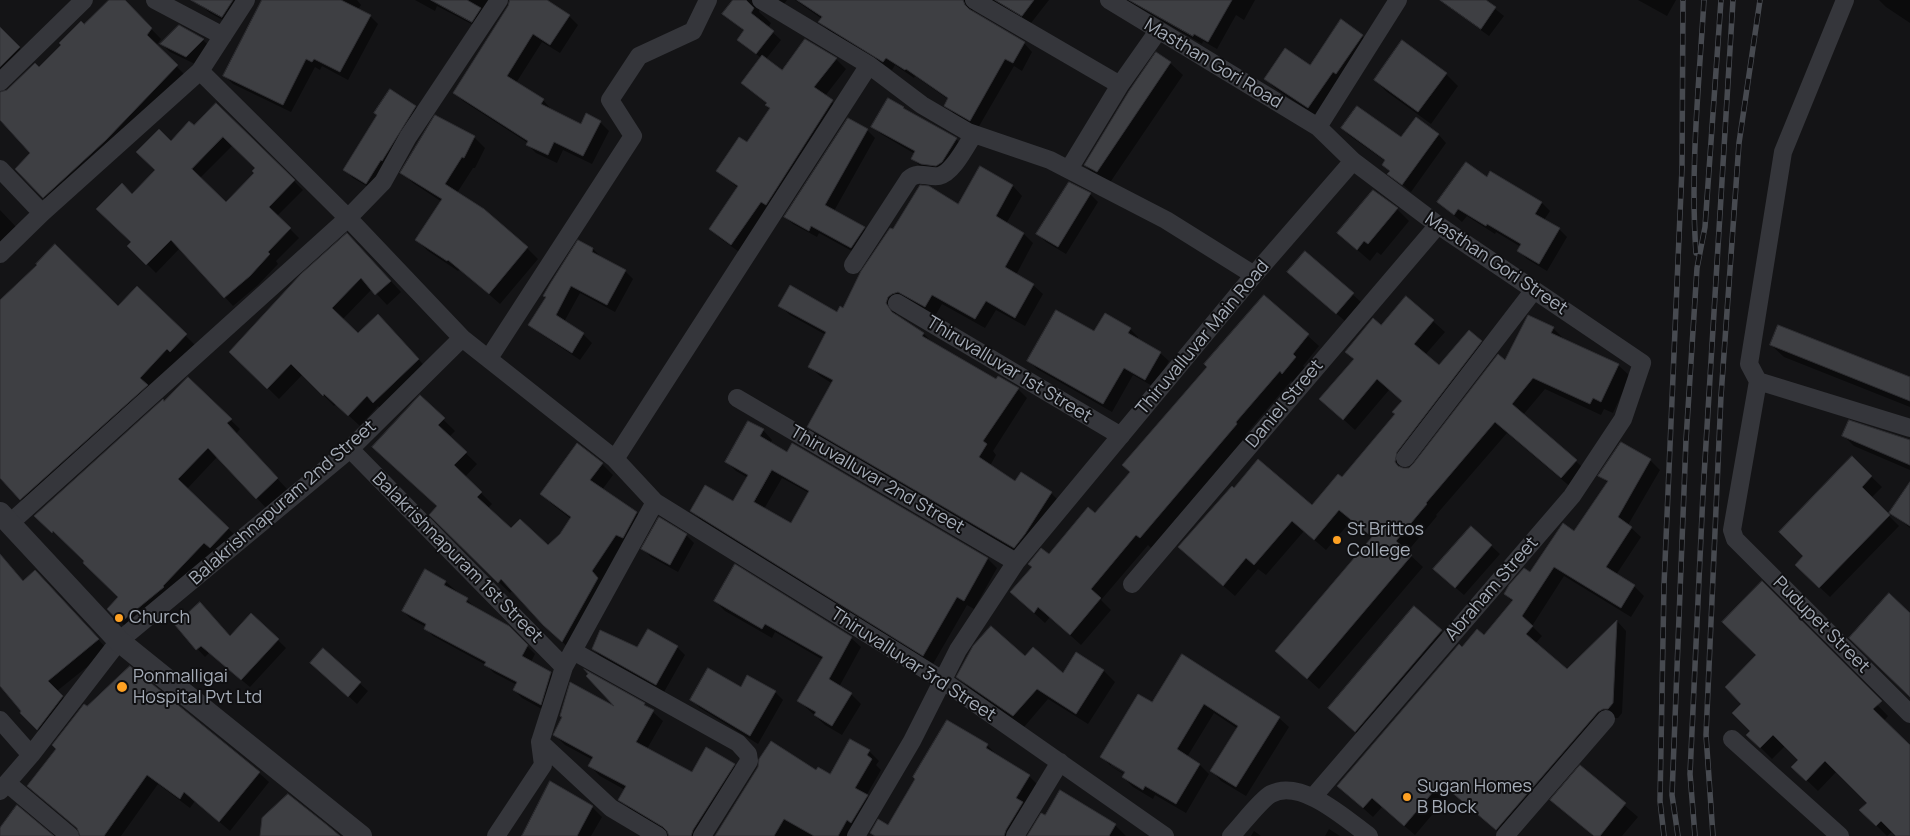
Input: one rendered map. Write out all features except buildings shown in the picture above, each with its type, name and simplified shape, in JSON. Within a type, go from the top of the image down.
[{"type":"street","points":[[0,82],[84,0]]},
{"type":"street","points":[[155,0],[223,36]]},
{"type":"street","points":[[0,254],[42,213],[200,71],[246,0]]},
{"type":"street","points":[[361,836],[119,641],[3,523],[348,218],[382,182],[408,137],[499,0]]},
{"type":"street","points":[[489,358],[632,136],[610,100],[639,56],[692,31],[708,0]]},
{"type":"street","points":[[761,0],[869,65],[922,105],[974,134],[1050,160],[1069,169],[1166,220],[1254,275]]},
{"type":"street","points":[[974,0],[1120,85]]},
{"type":"street","name":"Masthan Gori Road","points":[[1109,0],[1318,127]]},
{"type":"street","points":[[1353,161],[1318,127],[1398,0]]},
{"type":"street","points":[[1845,0],[1783,152],[1749,364],[1758,380],[1910,428]]},
{"type":"street","points":[[1069,169],[1120,85],[1158,31]]},
{"type":"street","points":[[615,459],[869,65]]},
{"type":"street","name":"Thiruvalluvar 3rd Street","points":[[200,71],[348,218],[462,338],[615,459],[655,502],[942,680],[1164,836]]},
{"type":"street","points":[[853,265],[909,179],[913,175],[939,176],[948,172],[974,134]]},
{"type":"street","name":"Masthan Gori Street","points":[[1353,161],[1438,225],[1642,363]]},
{"type":"street","name":"Thiruvalluvar Main Road","points":[[856,836],[912,741],[958,650],[1016,562],[1254,275],[1353,161]]},
{"type":"street","points":[[0,169],[42,213]]},
{"type":"street","name":"Daniel Street","points":[[1132,584],[1438,225]]},
{"type":"street","points":[[1405,458],[1534,290]]},
{"type":"street","name":"Thiruvalluvar 1st Street","points":[[898,303],[1121,436]]},
{"type":"street","name":"Balakrishnapuram 2nd Street","points":[[4,787],[119,641],[350,449],[462,338]]},
{"type":"street","name":"Abraham Street","points":[[1313,796],[1572,496],[1623,419],[1642,363]]},
{"type":"street","name":"Pudupet Street","points":[[1758,380],[1737,492],[1732,535],[1910,714]]},
{"type":"street","name":"Thiruvalluvar 2nd Street","points":[[737,398],[1016,562]]},
{"type":"street","name":"Balakrishnapuram 1st Street","points":[[350,449],[564,667]]},
{"type":"street","points":[[496,836],[542,765],[540,742],[564,667],[655,502]]},
{"type":"street","points":[[573,651],[738,743],[748,754],[749,761],[702,836]]},
{"type":"street","points":[[1505,836],[1606,718]]},
{"type":"street","points":[[0,720],[31,755]]},
{"type":"street","points":[[1732,739],[1840,836]]},
{"type":"street","points":[[540,742],[611,808],[658,836]]},
{"type":"street","points":[[1015,836],[1060,762]]},
{"type":"street","points":[[4,787],[70,836]]},
{"type":"street","points":[[1231,836],[1270,795],[1283,790],[1313,796],[1369,836]]},
{"type":"railway","points":[[1664,836],[1660,801],[1664,585],[1682,168],[1683,0]]},
{"type":"railway","points":[[1696,253],[1694,221],[1695,158],[1704,0]]},
{"type":"railway","points":[[1678,836],[1672,795],[1686,440],[1697,268],[1705,227],[1721,0]]},
{"type":"railway","points":[[1695,836],[1690,774],[1703,493],[1733,0]]},
{"type":"railway","points":[[1713,836],[1706,735],[1721,396],[1739,143],[1760,0]]},
{"type":"place","name":"St Brittos College","points":[[1337,540]]},
{"type":"place","name":"Church","points":[[119,618]]},
{"type":"place","name":"Ponmalligai Hospital Pvt Ltd","points":[[122,687]]},
{"type":"place","name":"Sugan Homes B Block","points":[[1407,797]]}]
